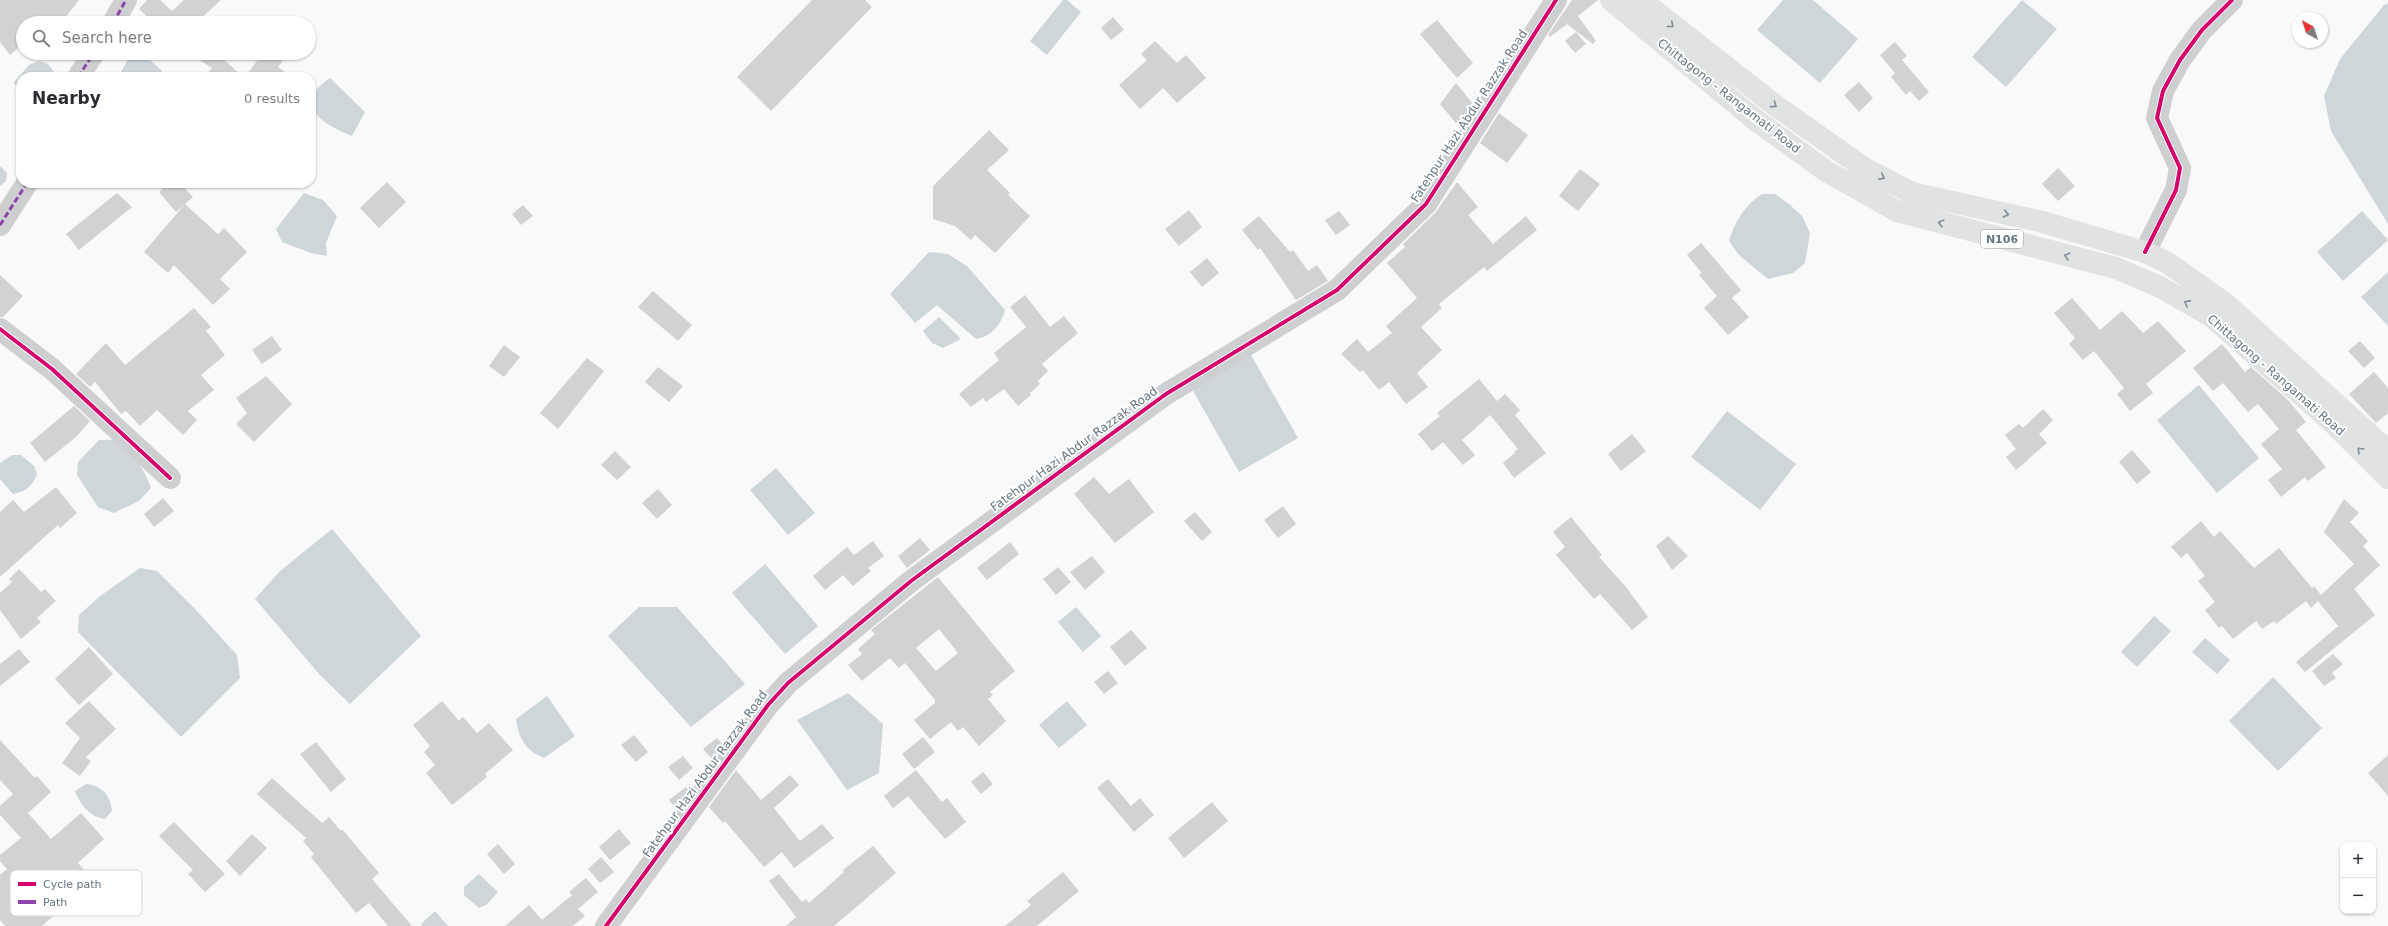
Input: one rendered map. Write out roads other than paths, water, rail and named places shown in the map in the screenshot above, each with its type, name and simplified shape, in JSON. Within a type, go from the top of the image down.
[{"type":"highway","name":"Chittagong - Rangamati Road","points":[[1611,0],[1753,118],[1826,171],[1898,211],[2116,268],[2160,287],[2211,316],[2331,421],[2388,478]]},
{"type":"highway","name":"Chittagong - Rangamati Road","points":[[1641,0],[1776,106],[1864,168],[1912,193],[2039,221],[2145,252],[2186,274],[2227,306],[2388,451]]},
{"type":"street","points":[[117,16],[126,0]]},
{"type":"street","name":"Fatehpur Hazi Abdur Razzak Road","points":[[606,926],[768,705],[788,683],[911,581],[1166,394],[1337,290],[1426,204],[1556,0]]},
{"type":"street","points":[[2145,252],[2176,190],[2180,168],[2157,118],[2163,91],[2180,60],[2202,30],[2232,0]]},
{"type":"street","points":[[81,72],[89,60]]},
{"type":"street","points":[[0,225],[24,188]]},
{"type":"street","points":[[0,329],[52,370],[170,478]]}]
